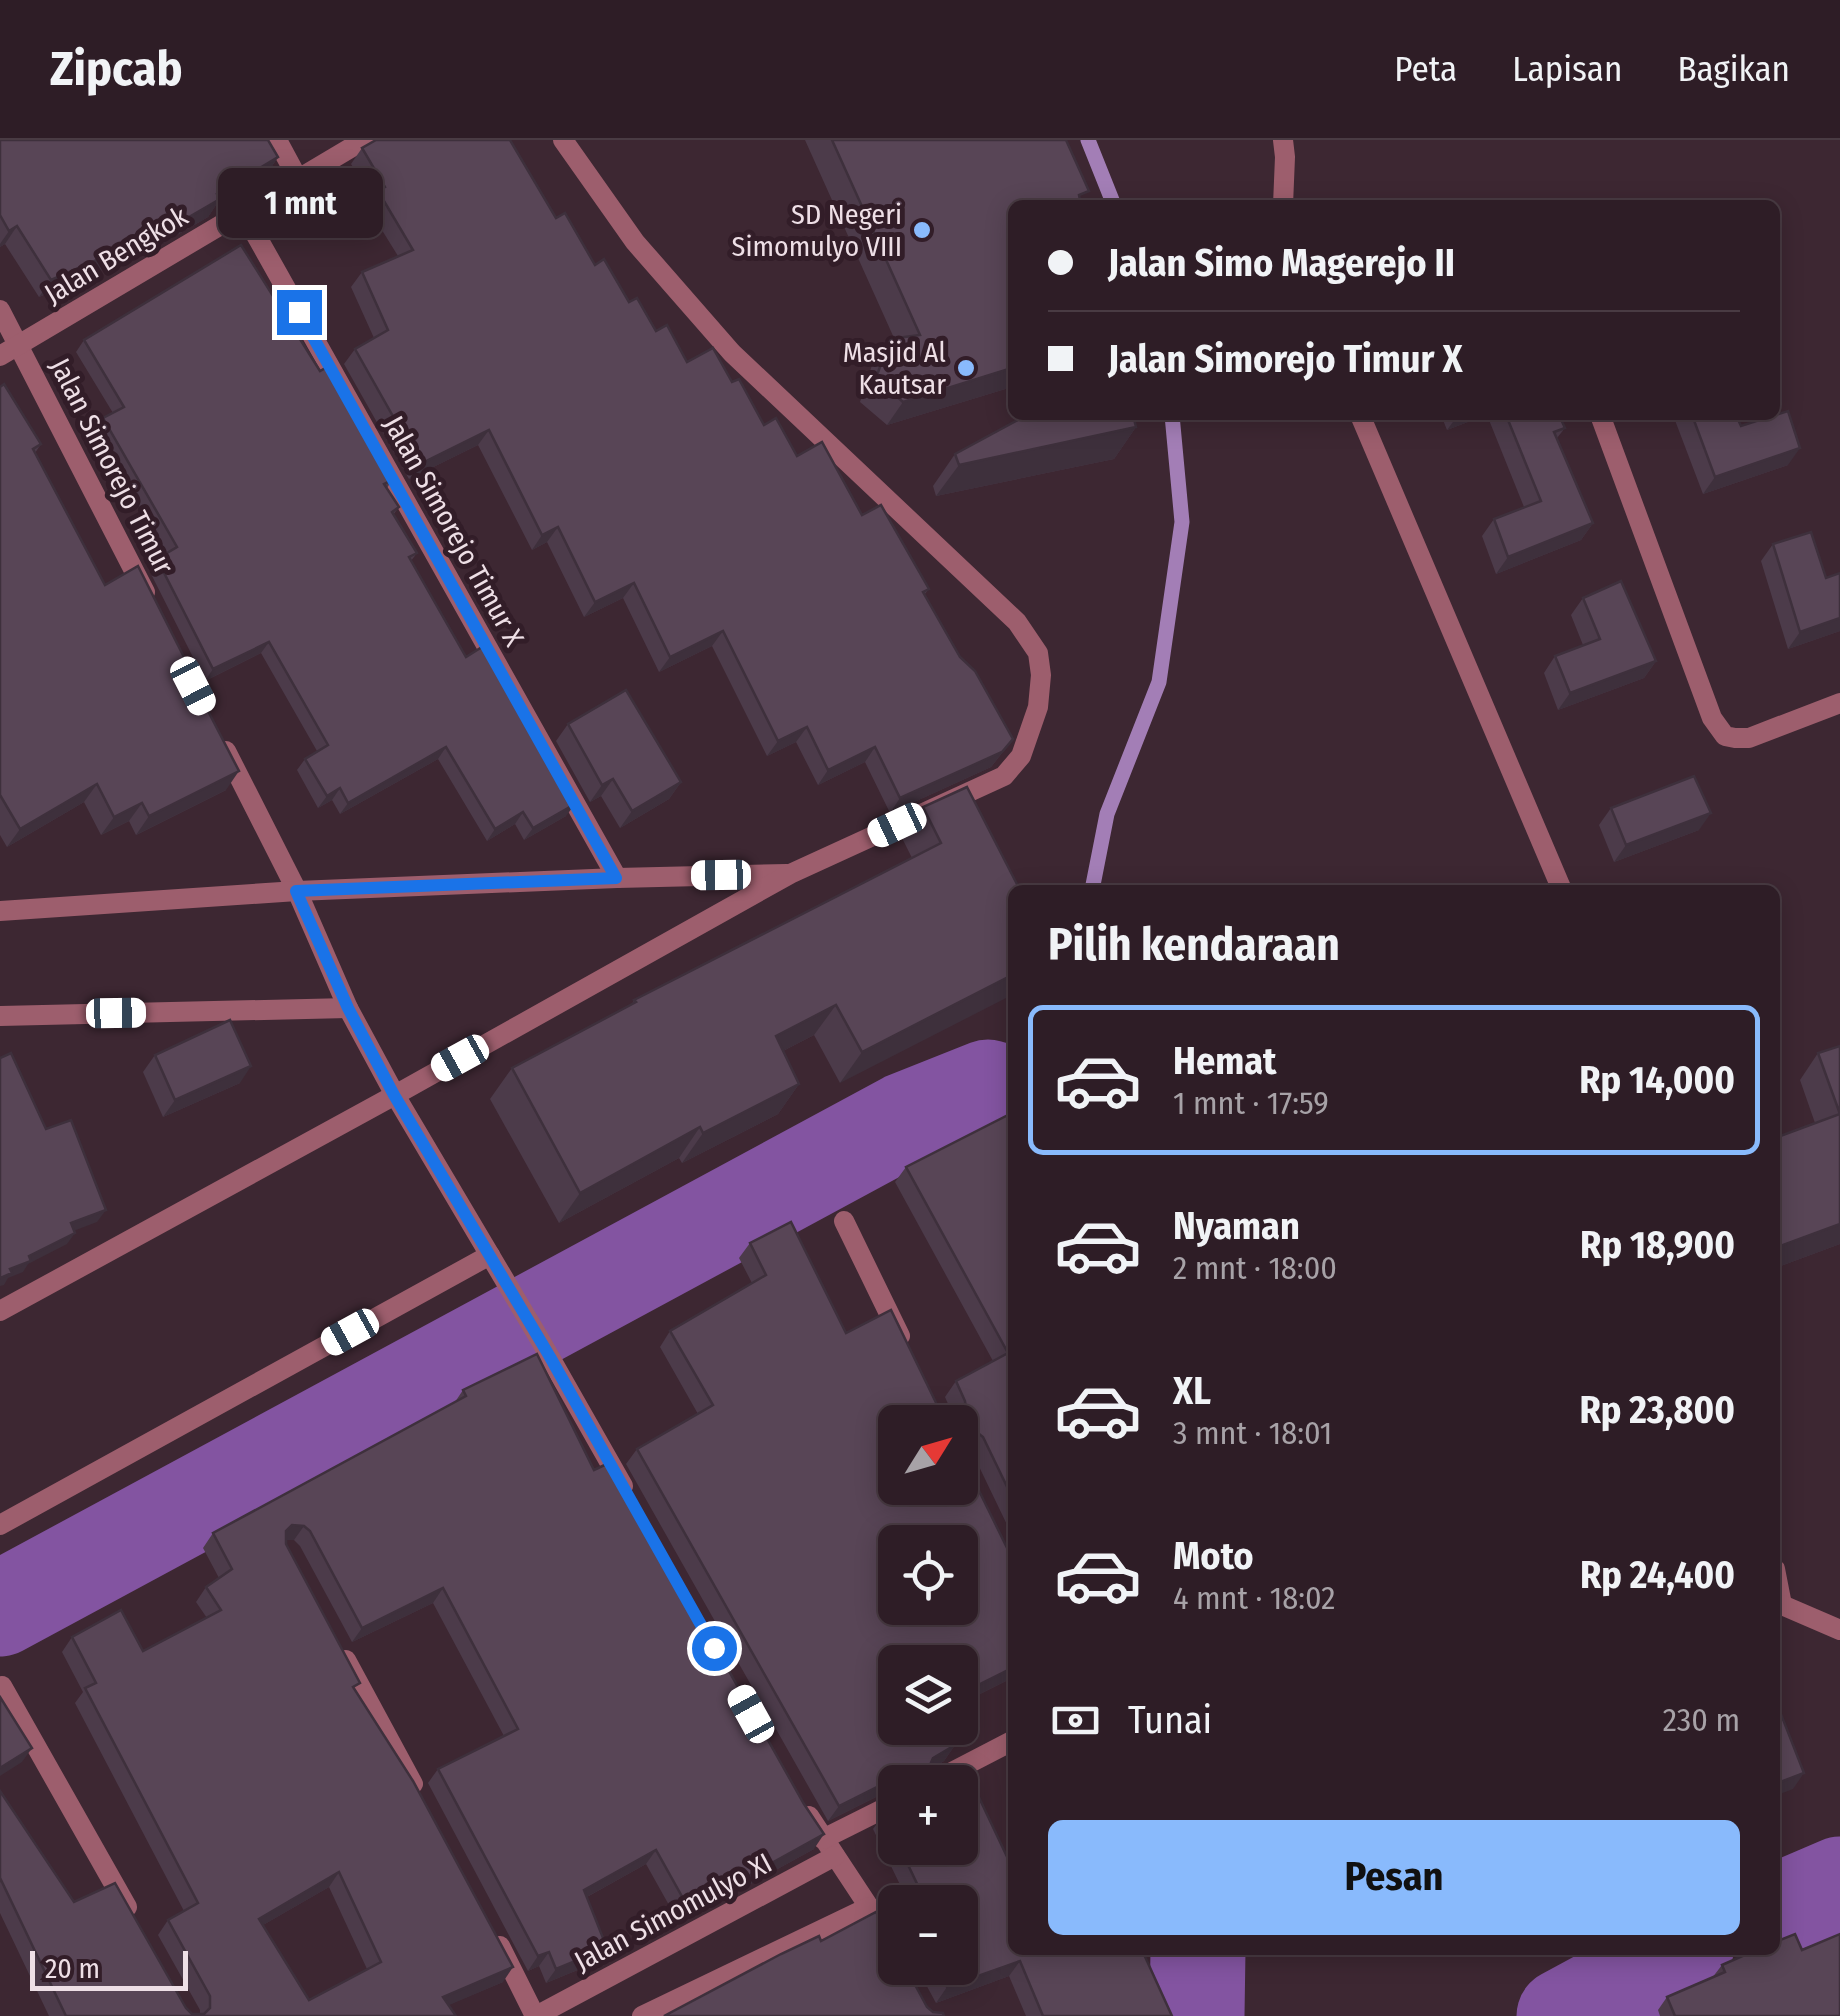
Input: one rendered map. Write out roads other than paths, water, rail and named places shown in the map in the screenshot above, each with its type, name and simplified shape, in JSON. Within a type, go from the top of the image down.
[{"type":"street","points":[[277,140],[298,180]]},
{"type":"street","name":"Jalan Bengkok","points":[[0,356],[364,140]]},
{"type":"street","points":[[0,1311],[790,874],[1004,776],[1020,756],[1038,706],[1041,675],[1038,653],[1017,622],[732,352],[635,242],[563,140]]},
{"type":"street","points":[[1283,140],[1284,200]]},
{"type":"street","name":"Jalan Simorejo Timur X","points":[[243,212],[616,878]]},
{"type":"street","name":"Jalan Simorejo Timur","points":[[0,310],[154,609]]},
{"type":"street","points":[[1362,420],[1560,885]]},
{"type":"street","points":[[1602,420],[1712,718],[1724,736],[1749,738],[1840,704]]},
{"type":"street","points":[[216,732],[394,1095],[634,1506]]},
{"type":"street","points":[[0,911],[296,891],[790,874]]},
{"type":"street","points":[[0,1016],[348,1008]]},
{"type":"street","points":[[844,1221],[910,1355]]},
{"type":"street","points":[[0,1525],[490,1255]]},
{"type":"street","points":[[1780,1605],[1840,1630]]},
{"type":"street","points":[[335,1639],[419,1795]]},
{"type":"street","points":[[2,1686],[140,1929]]},
{"type":"street","points":[[966,1765],[1008,1743]]},
{"type":"street","points":[[797,1795],[878,1923]]},
{"type":"street","name":"Jalan Simomulyo XI","points":[[535,2016],[829,1848],[878,1814]]},
{"type":"street","points":[[642,2016],[869,1907]]},
{"type":"street","points":[[493,1934],[535,2016]]},
{"type":"waterway","points":[[1088,140],[1112,200]]},
{"type":"waterway","points":[[1093,885],[1107,814],[1159,682],[1182,522],[1172,420]]},
{"type":"waterway","points":[[0,1609],[905,1120],[988,1087],[1008,1093]]},
{"type":"waterway","points":[[1780,1910],[1840,1884]]},
{"type":"waterway","points":[[1197,2016],[1198,1955]]},
{"type":"waterway","points":[[1564,2016],[1677,1955]]},
{"type":"place","name":"SD Negeri Simomulyo VIII","points":[[922,230]]},
{"type":"place","name":"Masjid Al Kautsar","points":[[966,368]]}]
